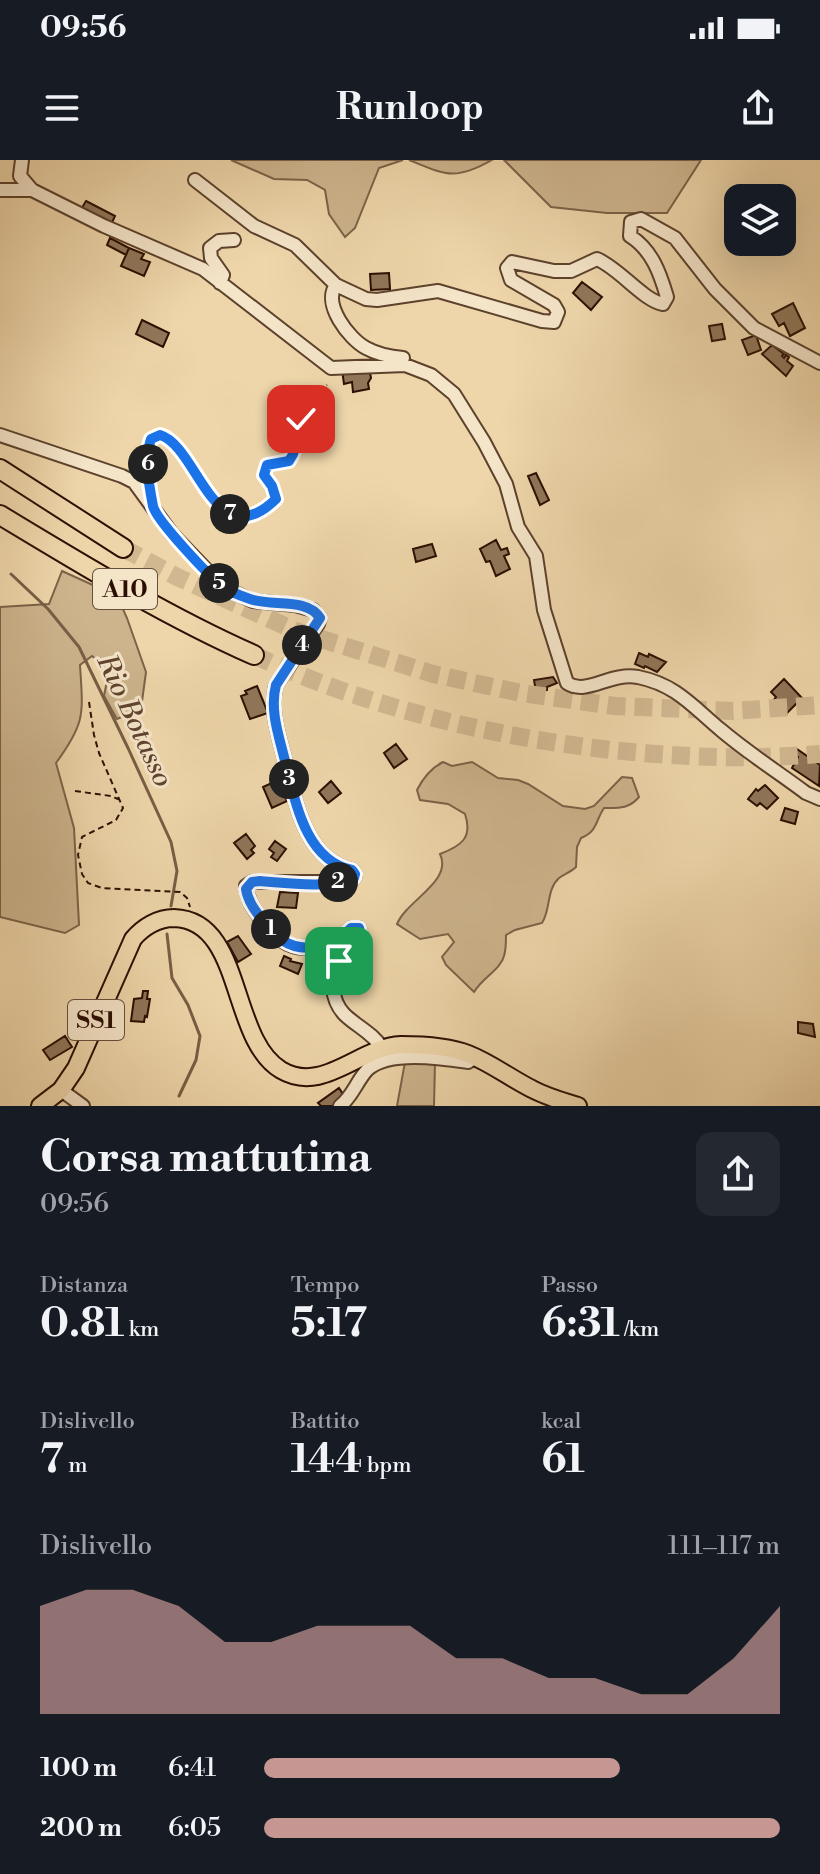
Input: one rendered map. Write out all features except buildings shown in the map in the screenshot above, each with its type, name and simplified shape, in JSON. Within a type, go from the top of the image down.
[{"type":"highway","name":"A10","points":[[0,469],[123,548]]},
{"type":"highway","name":"A10","points":[[0,515],[152,604],[254,655]]},
{"type":"main road","name":"SS1","points":[[40,1106],[61,1090],[76,1068],[133,939],[145,926],[167,918],[191,920]]},
{"type":"main road","points":[[191,920],[212,937],[231,974],[258,1047],[281,1070],[299,1077],[315,1077],[332,1073],[382,1048],[427,1046],[452,1049],[475,1057],[533,1090],[578,1106]]},
{"type":"street","points":[[22,160],[20,176],[32,190],[104,226],[203,269],[331,368],[405,365],[431,375],[454,394],[506,484],[518,527],[536,556],[544,610],[567,683],[576,689],[617,677],[639,678],[683,695],[721,731],[806,793],[820,799]]},
{"type":"street","points":[[195,180],[254,226],[295,245],[336,285],[366,299],[438,291],[542,321],[554,322],[558,312],[554,305],[511,280],[507,268],[512,262],[554,271],[571,271],[597,259],[611,265],[653,302],[663,304],[667,297],[660,274],[643,245],[630,236],[631,222],[641,219],[675,238],[715,289],[754,328],[820,363]]},
{"type":"street","points":[[0,190],[32,190]]},
{"type":"street","points":[[220,283],[223,275],[211,258],[210,248],[219,241],[234,240]]},
{"type":"street","points":[[336,285],[332,291],[332,301],[340,320],[356,341],[388,356],[425,365],[443,376],[464,394],[466,413]]},
{"type":"street","points":[[0,435],[134,482],[172,534],[224,588],[253,601],[313,610],[320,618],[276,685],[273,695],[277,730],[292,793],[312,840],[337,867],[352,870],[354,878],[346,882],[252,882],[246,886],[247,898],[279,939],[291,945],[333,944],[351,928],[359,928],[361,936],[339,961],[333,978],[333,993],[342,1012],[378,1040],[382,1048]]},
{"type":"street","points":[[340,1106],[349,1099],[364,1074],[379,1061],[396,1058],[468,1062],[475,1057]]},
{"type":"street","points":[[61,1090],[83,1106]]},
{"type":"path","points":[[153,507],[147,457],[151,439],[160,435],[168,437],[196,477],[233,517],[244,517],[270,505],[276,499],[264,475],[267,465],[289,461],[296,451],[296,437],[304,407],[327,385]]},
{"type":"path","points":[[89,702],[99,753],[123,808],[116,820],[82,837],[78,855],[82,874],[88,883],[102,888],[180,892],[190,904],[191,920]]},
{"type":"path","points":[[75,791],[121,800]]},
{"type":"shaded area","points":[[231,160],[403,160],[379,168],[355,228],[345,237],[329,214],[325,190],[307,180],[274,179]]},
{"type":"shaded area","points":[[409,160],[492,160],[469,171],[450,174]]},
{"type":"shaded area","points":[[504,160],[701,160],[667,213],[607,213],[551,207]]},
{"type":"shaded area","points":[[62,571],[117,596],[146,672],[141,709],[117,719],[104,696],[109,670],[92,656],[80,665],[82,707],[78,727],[56,763],[74,828],[79,925],[65,933],[0,917],[0,607],[49,604]]},
{"type":"shaded area","points":[[443,762],[452,766],[472,762],[498,778],[528,784],[563,806],[585,809],[594,806],[622,777],[632,778],[639,797],[627,806],[604,808],[593,829],[581,838],[577,847],[576,867],[555,883],[542,923],[506,935],[502,961],[474,992],[446,965],[442,957],[454,942],[448,934],[420,939],[397,924],[435,882],[442,864],[440,854],[454,848],[466,835],[465,814],[448,804],[420,800],[419,786],[431,770]]},
{"type":"shaded area","points":[[405,1062],[435,1062],[434,1106],[397,1106]]},
{"type":"waterway","name":"Rio Botasso","points":[[11,574],[48,609],[79,647],[128,748],[171,842],[177,871],[171,906]]},
{"type":"waterway","name":"Rio Botasso","points":[[167,934],[172,978],[188,1005],[200,1036],[196,1060],[179,1096]]},
{"type":"tunnel","points":[[123,548],[177,577],[296,631],[433,674],[521,693],[615,706],[733,711],[820,705]]},
{"type":"tunnel","points":[[254,655],[317,682],[385,705],[531,739],[680,756],[820,754]]},
{"type":"route","points":[[301,419],[296,451],[289,461],[267,465],[264,475],[276,499],[244,517],[233,517],[224,509],[196,477],[168,437],[154,436],[147,457],[153,507],[172,534],[224,588],[253,601],[313,610],[320,618],[276,685],[273,695],[277,730],[301,819],[323,854],[337,867],[352,870],[354,878],[346,882],[323,883],[260,881],[252,882],[246,889],[247,898],[261,918],[279,939],[291,945],[333,944],[351,928],[359,928],[361,936],[339,961]]}]
